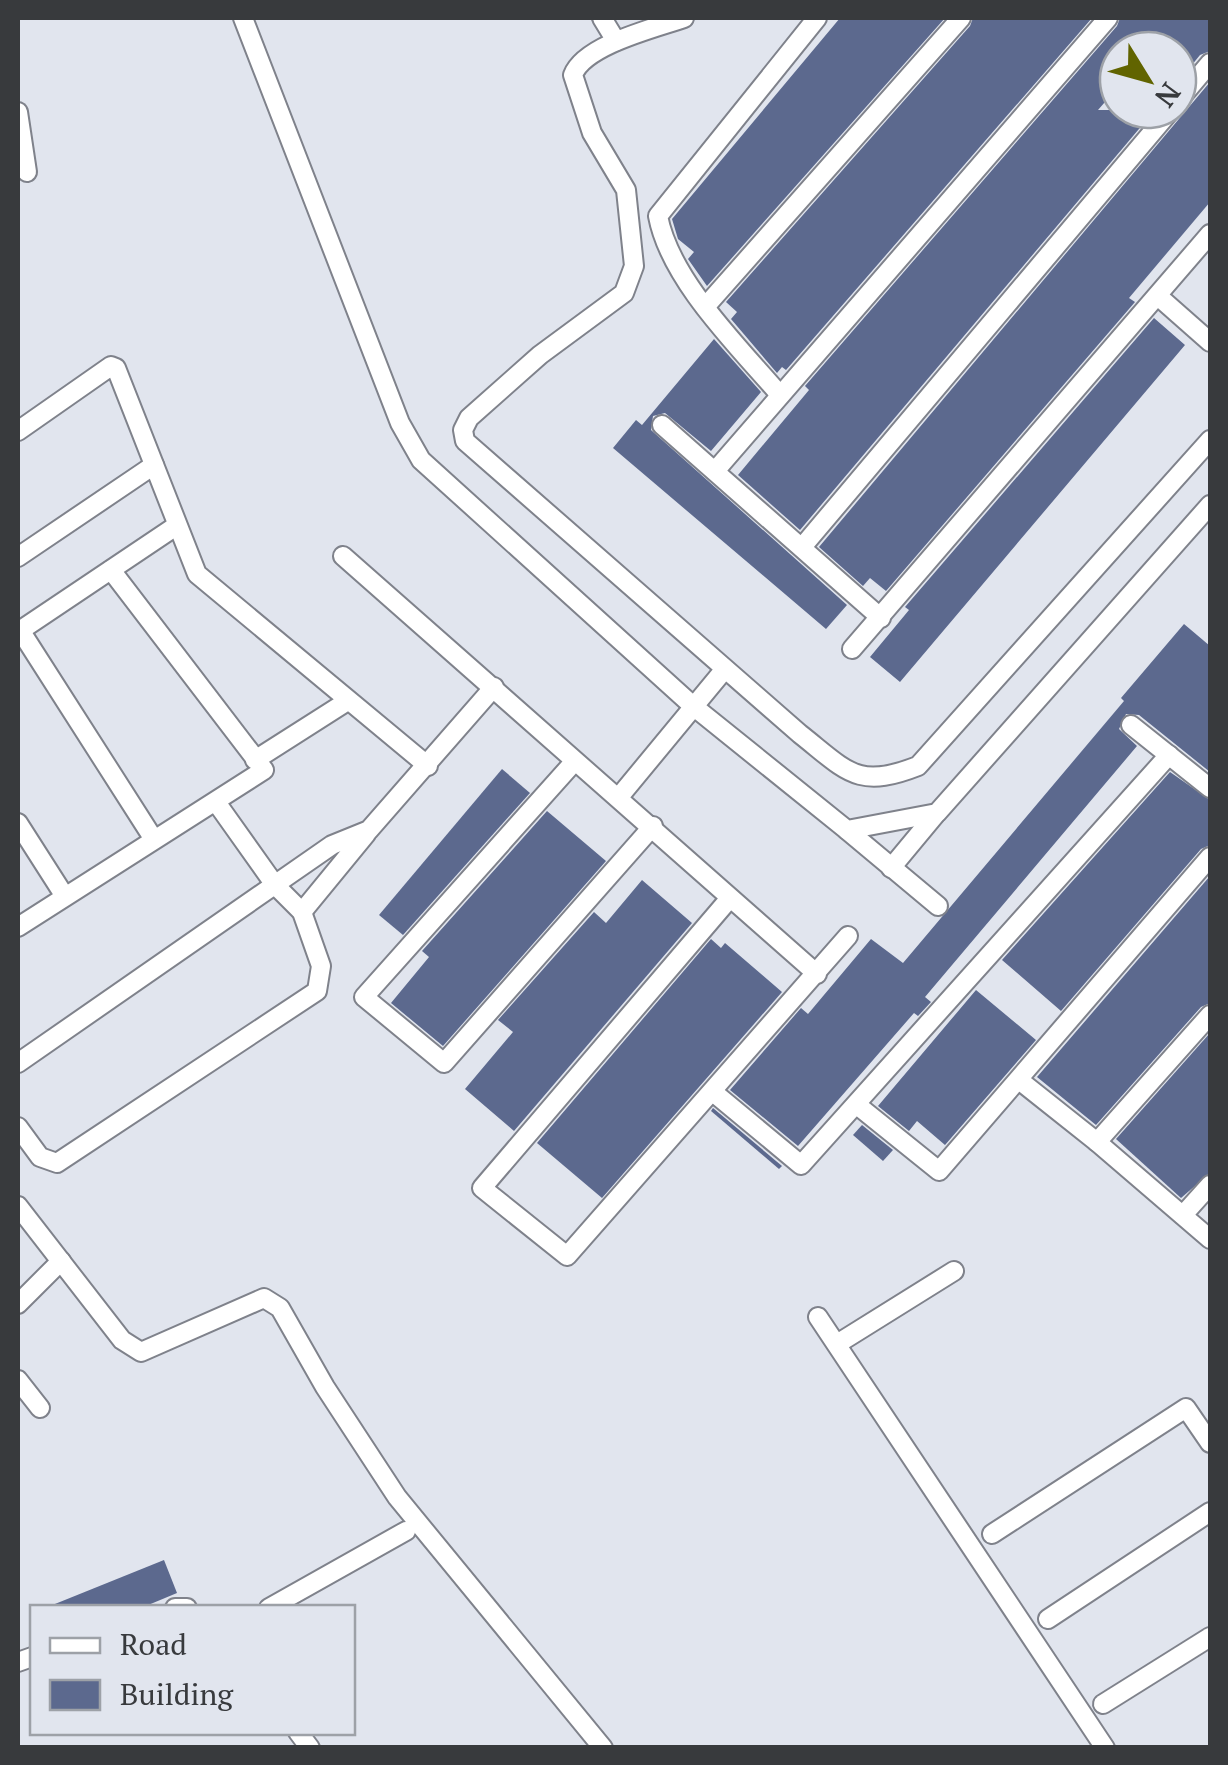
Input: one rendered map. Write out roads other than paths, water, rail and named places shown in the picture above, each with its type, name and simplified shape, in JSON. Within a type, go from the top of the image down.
[{"type":"street","points":[[242,18],[400,423],[420,460],[696,702],[938,906]]},
{"type":"street","points":[[602,18],[616,41]]},
{"type":"street","points":[[684,18],[616,41],[576,66],[573,75],[592,134],[626,190],[634,266],[624,293],[540,355],[469,418],[462,430],[465,441],[720,674],[848,772],[887,779],[918,766],[1210,440]]},
{"type":"street","points":[[780,394],[705,307],[662,236],[658,216],[817,18]]},
{"type":"street","points":[[705,307],[961,18]]},
{"type":"street","points":[[714,470],[1108,18]]},
{"type":"street","points":[[18,112],[27,172]]},
{"type":"street","points":[[802,546],[1154,130]]},
{"type":"street","points":[[852,650],[1210,234]]},
{"type":"street","points":[[1158,297],[1210,342]]},
{"type":"street","points":[[18,431],[111,366],[119,372],[197,574],[346,702],[428,766]]},
{"type":"street","points":[[662,425],[881,618]]},
{"type":"street","points":[[18,556],[154,465]]},
{"type":"street","points":[[891,868],[1210,505]]},
{"type":"street","points":[[153,838],[19,631],[176,526]]},
{"type":"street","points":[[343,556],[817,974]]},
{"type":"street","points":[[18,927],[64,894],[264,770],[111,570]]},
{"type":"street","points":[[620,797],[720,674]]},
{"type":"street","points":[[302,912],[494,687]]},
{"type":"street","points":[[255,760],[346,702]]},
{"type":"street","points":[[1132,725],[1210,788]]},
{"type":"street","points":[[714,1092],[800,1166],[1169,756]]},
{"type":"street","points":[[574,762],[364,997],[444,1063],[653,826]]},
{"type":"street","points":[[18,1127],[40,1156],[57,1163],[317,991],[321,966],[302,912],[275,885],[216,802]]},
{"type":"street","points":[[847,830],[937,813]]},
{"type":"street","points":[[18,823],[64,894]]},
{"type":"street","points":[[18,1063],[332,845],[369,830]]},
{"type":"street","points":[[857,1104],[939,1172],[1210,857]]},
{"type":"street","points":[[730,898],[482,1188],[567,1256],[848,936]]},
{"type":"street","points":[[1097,1142],[1210,1014]]},
{"type":"street","points":[[1019,1080],[1210,1238]]},
{"type":"street","points":[[1184,1215],[1210,1185]]},
{"type":"street","points":[[18,1206],[122,1340],[141,1352],[264,1298],[280,1308],[397,1497],[603,1748]]},
{"type":"street","points":[[18,1304],[61,1260]]},
{"type":"street","points":[[837,1344],[954,1271]]},
{"type":"street","points":[[818,1316],[1105,1748]]},
{"type":"street","points":[[18,1380],[40,1408]]},
{"type":"street","points":[[992,1534],[1186,1408],[1210,1443]]},
{"type":"street","points":[[1048,1619],[1210,1512]]},
{"type":"street","points":[[275,1605],[406,1532]]},
{"type":"street","points":[[1103,1704],[1210,1637]]}]
